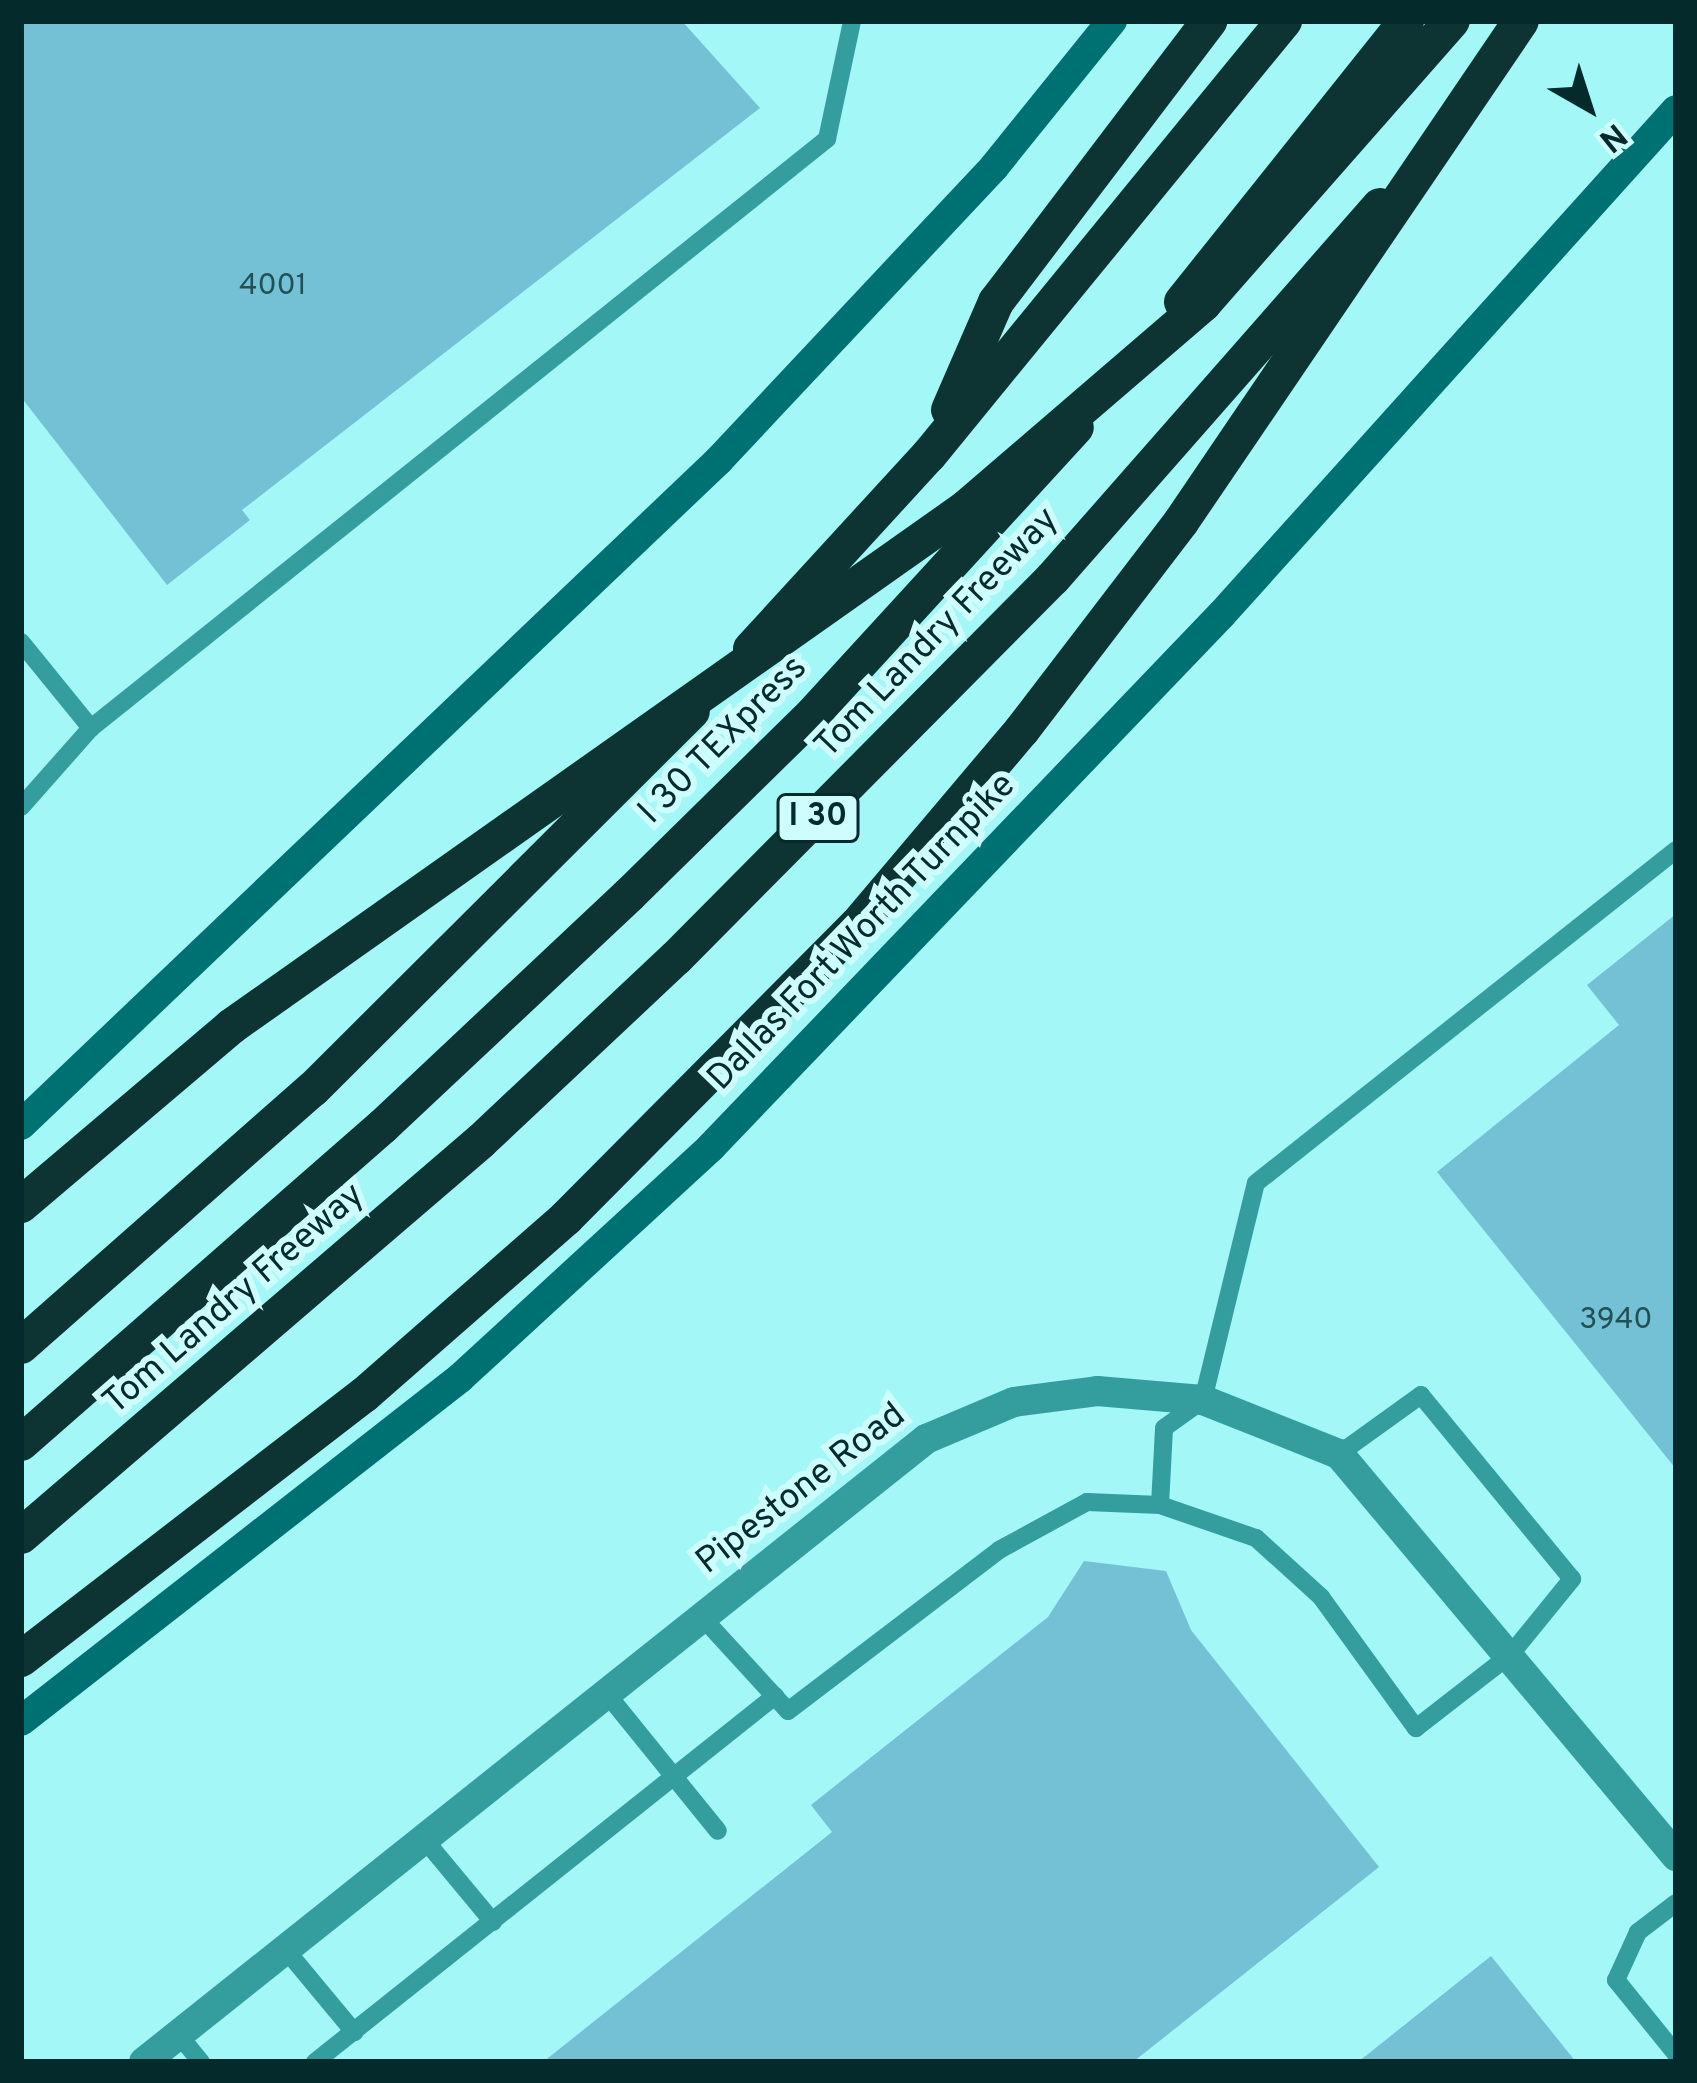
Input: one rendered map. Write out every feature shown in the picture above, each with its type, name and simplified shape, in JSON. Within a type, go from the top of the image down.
[{"type":"highway","points":[[929,455],[996,302],[1209,21]]},
{"type":"highway","points":[[21,1346],[313,1089],[584,826],[929,455],[1284,21]]},
{"type":"highway","name":"I 30 TEXpress","points":[[21,1443],[382,1127],[815,712],[1052,455],[1406,21]]},
{"type":"highway","points":[[21,1205],[232,1025],[966,508],[1203,304],[1452,21]]},
{"type":"highway","points":[[21,1659],[364,1395],[566,1218],[858,924],[1022,730],[1181,522],[1521,21]]},
{"type":"highway","name":"Tom Landry Freeway","points":[[21,1536],[481,1141],[866,770],[1233,380],[1535,21]]},
{"type":"main road","points":[[21,1125],[752,427],[994,167],[1112,21]]},
{"type":"main road","name":"Dallas Fort Worth Turnpike","points":[[21,1721],[460,1378],[711,1148],[1222,614],[1676,110]]},
{"type":"street","name":"Pipestone Road","points":[[144,2062],[926,1439],[1013,1402],[1097,1391],[1203,1400],[1340,1454],[1676,1856]]},
{"type":"lane","points":[[21,808],[92,728],[827,139],[853,21]]},
{"type":"lane","points":[[21,642],[92,728]]},
{"type":"lane","points":[[1160,1505],[1164,1428],[1203,1400],[1256,1183],[1676,850]]},
{"type":"lane","points":[[703,1617],[788,1711],[999,1550],[1087,1502],[1160,1505],[1256,1538],[1321,1598],[1416,1728],[1511,1654],[1571,1579],[1421,1395],[1340,1454]]},
{"type":"lane","points":[[607,1694],[718,1832]]},
{"type":"lane","points":[[315,2062],[775,1696]]},
{"type":"lane","points":[[424,1839],[493,1922]]},
{"type":"lane","points":[[1676,1903],[1638,1932],[1616,1981],[1676,2054]]},
{"type":"lane","points":[[286,1950],[353,2032]]},
{"type":"lane","points":[[179,2035],[200,2062]]},
{"type":"building","points":[[21,21],[682,21],[760,108],[242,510],[250,520],[167,585],[21,397]]},
{"type":"building","points":[[1676,914],[1676,1469],[1437,1172],[1619,1025],[1587,985]]},
{"type":"building","points":[[1084,1561],[1166,1571],[1191,1630],[1379,1867],[1133,2062],[543,2062],[832,1832],[811,1805],[1048,1617]]},
{"type":"building","points":[[1491,1956],[1576,2062],[1358,2062]]}]
